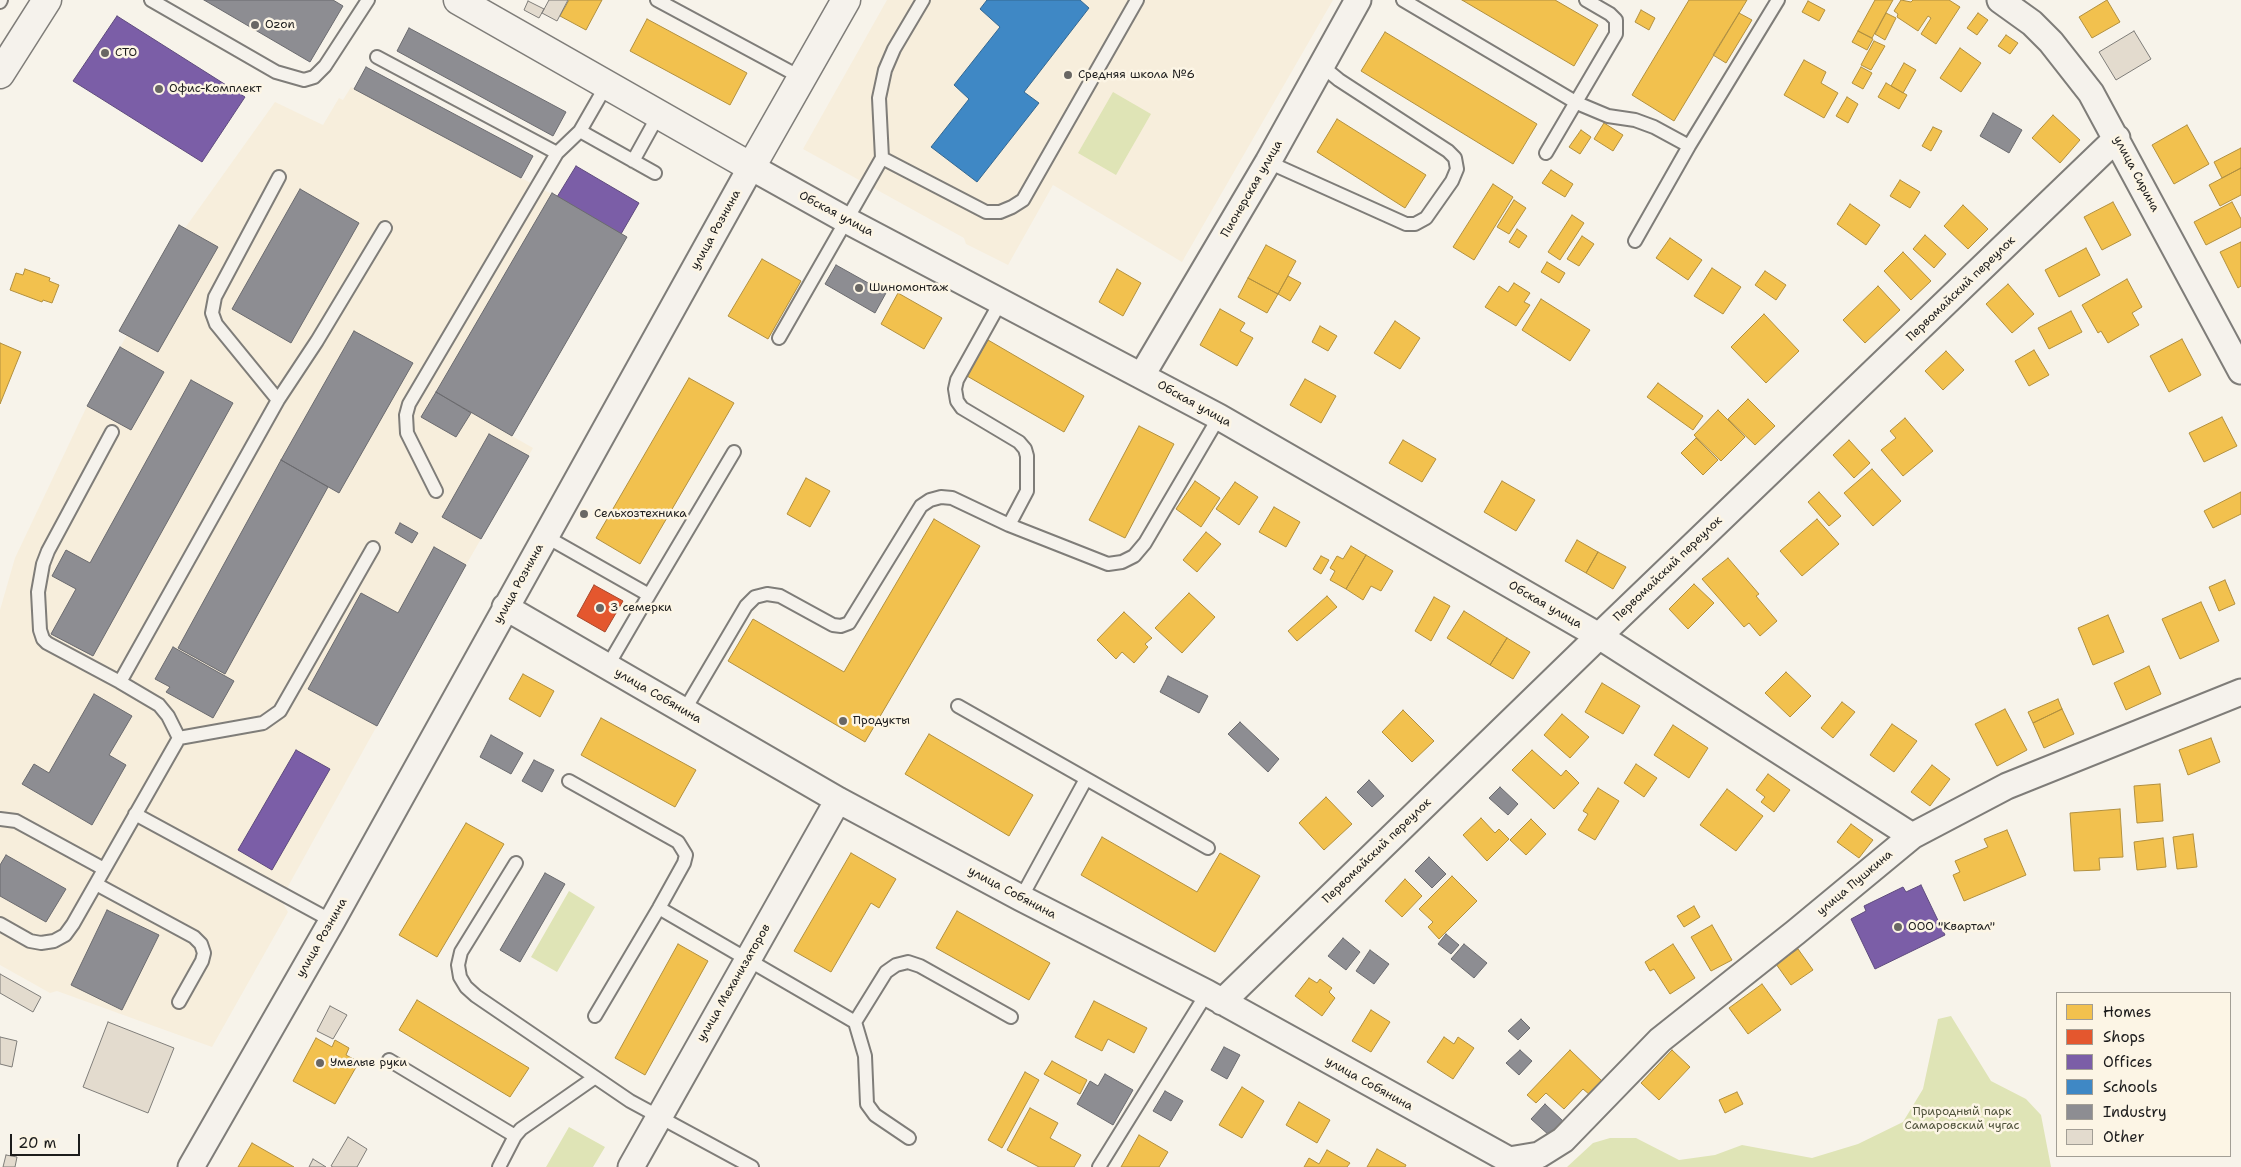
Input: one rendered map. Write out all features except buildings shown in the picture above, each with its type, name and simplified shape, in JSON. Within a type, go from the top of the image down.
[{"type":"main road","points":[[0,74],[47,0]]},
{"type":"main road","name":"Обская улица","points":[[458,0],[751,167]]},
{"type":"main road","name":"улица Рознина","points":[[751,167],[846,0]]},
{"type":"street","name":"Пионерская улица","points":[[1142,375],[1268,162],[1358,0]]},
{"type":"street","name":"улица Сирина","points":[[2000,0],[2032,23],[2072,66],[2091,93],[2117,138],[2241,371]]},
{"type":"street","name":"Первомайский переулок","points":[[1214,998],[1599,636],[2117,138]]},
{"type":"street","name":"Обская улица","points":[[751,167],[846,220],[1001,300],[1218,417],[1599,636],[1912,836]]},
{"type":"street","name":"улица Рознина","points":[[191,1167],[332,921],[751,167]]},
{"type":"street","name":"улица Собянина","points":[[505,607],[838,800],[1214,998],[1500,1157],[1509,1160],[1525,1159]]},
{"type":"street","name":"улица Пушкина","points":[[1525,1159],[1550,1150],[1563,1140],[1660,1040],[1796,932],[1912,836],[2007,786],[2241,692]]},
{"type":"street","name":"улица Механизаторов","points":[[631,1167],[838,800]]},
{"type":"lane","points":[[151,0],[276,72],[304,80],[314,77],[325,66],[368,0]]},
{"type":"lane","points":[[656,0],[802,78]]},
{"type":"lane","points":[[779,338],[882,158],[880,98],[884,70],[922,0]]},
{"type":"lane","points":[[882,158],[986,212],[1000,212],[1012,208],[1023,200],[1137,0]]},
{"type":"lane","points":[[1403,0],[1577,103],[1608,116],[1635,120],[1654,127],[1689,146]]},
{"type":"lane","points":[[1546,153],[1616,34],[1616,20],[1610,14],[1586,0]]},
{"type":"lane","points":[[1635,240],[1689,146],[1778,0]]},
{"type":"lane","points":[[377,57],[557,153]]},
{"type":"lane","points":[[1268,162],[1406,224],[1415,224],[1426,218],[1452,181],[1457,168],[1455,158],[1448,151],[1339,80],[1322,66]]},
{"type":"lane","points":[[436,491],[407,433],[406,415],[414,397],[557,153],[580,131],[607,84]]},
{"type":"lane","points":[[633,161],[659,114]]},
{"type":"lane","points":[[580,131],[655,173]]},
{"type":"lane","points":[[278,400],[216,324],[212,313],[215,297],[279,178]]},
{"type":"lane","points":[[120,682],[278,400],[317,341],[384,228]]},
{"type":"lane","points":[[1001,300],[957,380],[955,389],[956,400],[962,408],[1019,442],[1025,449],[1027,456],[1027,491],[1010,525]]},
{"type":"lane","points":[[684,711],[746,606],[754,597],[766,594],[780,596],[833,625],[841,626],[849,623],[921,506],[930,500],[941,497],[952,498],[1010,525],[1108,564],[1134,556],[1145,543],[1218,417]]},
{"type":"lane","points":[[112,432],[42,564],[38,592],[40,630],[43,639],[47,643],[159,705],[168,716],[179,738]]},
{"type":"lane","points":[[608,667],[734,452]]},
{"type":"lane","points":[[545,536],[649,595]]},
{"type":"lane","points":[[0,924],[30,941],[41,943],[54,941],[65,934],[73,924],[179,738],[263,723],[280,711],[372,548]]},
{"type":"lane","points":[[958,706],[1208,848]]},
{"type":"lane","points":[[1021,898],[1086,778]]},
{"type":"lane","points":[[569,781],[678,842],[686,856],[659,908],[595,1016]]},
{"type":"lane","points":[[135,814],[332,921]]},
{"type":"lane","points":[[0,819],[16,821],[104,868]]},
{"type":"lane","points":[[516,863],[461,952],[458,965],[460,977],[466,987],[476,996],[594,1078],[730,1162],[752,1167]]},
{"type":"lane","points":[[96,884],[194,937],[201,944],[204,953],[202,961],[179,1002]]},
{"type":"lane","points":[[659,908],[855,1022],[865,1056],[867,1104],[875,1115],[909,1138]]},
{"type":"lane","points":[[855,1022],[886,972],[896,965],[908,962],[920,966],[1011,1017]]},
{"type":"lane","points":[[1100,1167],[1214,998]]},
{"type":"lane","points":[[389,1060],[515,1136]]},
{"type":"lane","points":[[499,1167],[515,1136],[521,1130],[594,1078]]},
{"type":"shaded area","name":"Средняя школа №6","points":[[887,0],[1333,0],[1182,262],[1053,185],[1008,265],[966,244],[964,238],[803,149]]},
{"type":"shaded area","points":[[351,87],[557,197],[576,166],[639,203],[622,233],[627,237],[512,436],[533,448],[291,881],[281,900],[288,912],[212,1047],[57,991],[50,993],[0,965],[0,610],[15,558],[87,406],[127,335],[119,331],[179,225],[185,228],[275,102],[323,125],[339,98],[343,100]]},
{"type":"green space","points":[[1113,92],[1151,114],[1116,175],[1078,153]]},
{"type":"green space","points":[[569,891],[595,907],[557,972],[531,957]]},
{"type":"green space","name":"Природный парк Самаровский чугас","points":[[1951,1016],[1991,1081],[2026,1099],[2041,1115],[2051,1167],[1567,1167],[1593,1143],[1610,1138],[1636,1138],[1679,1160],[1715,1155],[1742,1145],[1812,1158],[1858,1144],[1903,1122],[1923,1089],[1938,1019]]},
{"type":"green space","points":[[569,1127],[605,1147],[593,1167],[546,1167]]},
{"type":"place","name":"Ozon","points":[[255,25]]},
{"type":"place","name":"СТО","points":[[105,53]]},
{"type":"place","name":"Средняя школа №6","points":[[1068,75]]},
{"type":"place","name":"Офис-Комплект","points":[[159,89]]},
{"type":"place","name":"Шиномонтаж","points":[[859,288]]},
{"type":"place","name":"Сельхозтехника","points":[[584,514]]},
{"type":"place","name":"3 семерки","points":[[600,608]]},
{"type":"place","name":"Продукты","points":[[843,721]]},
{"type":"place","name":"ООО \"Квартал\"","points":[[1898,927]]},
{"type":"place","name":"Умелые руки","points":[[320,1063]]}]
